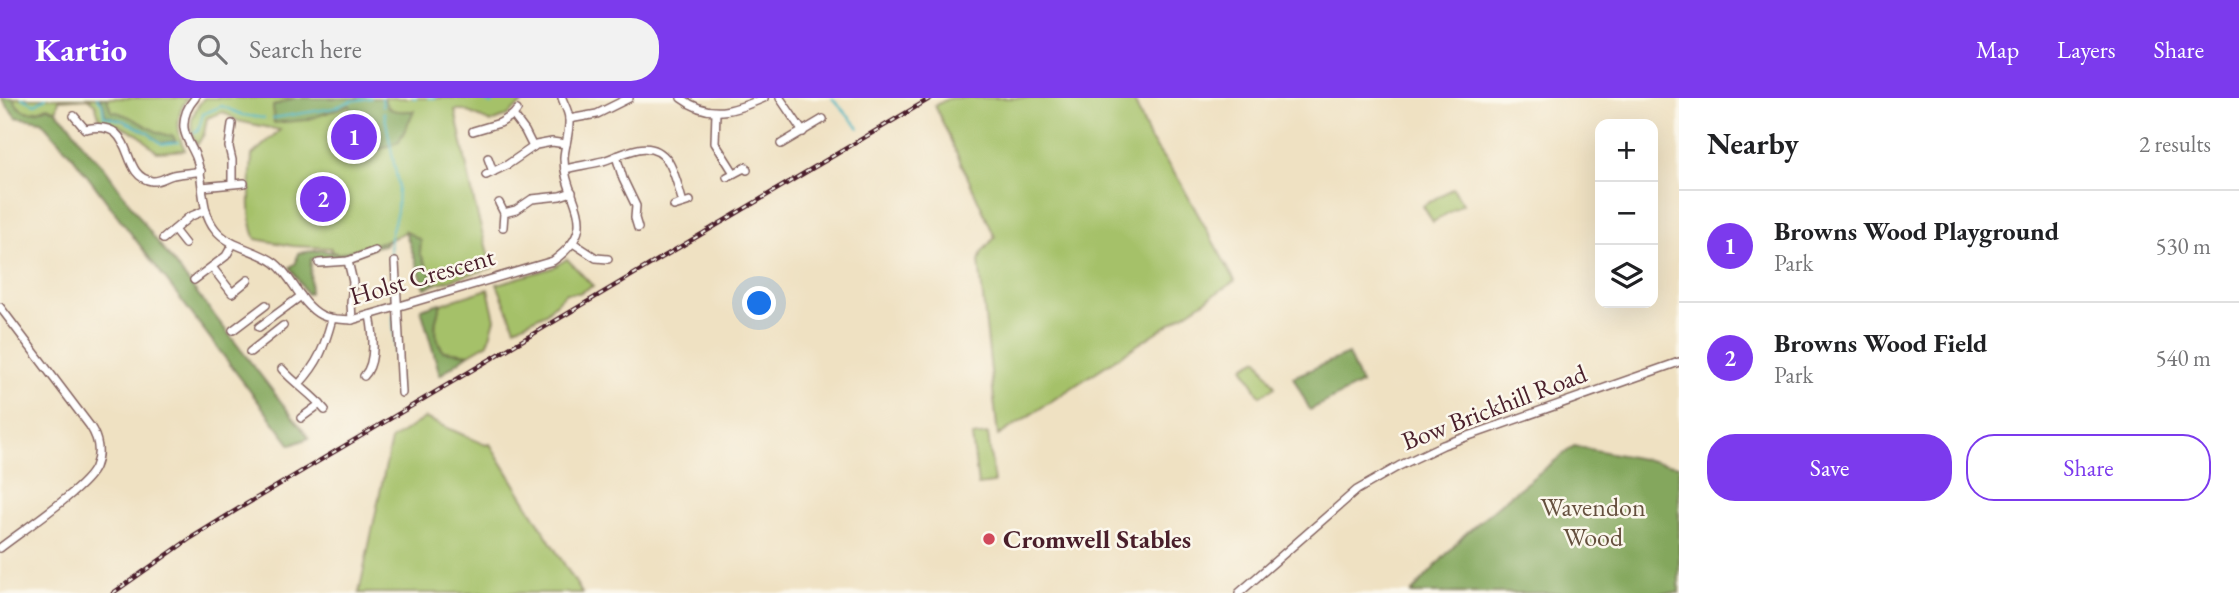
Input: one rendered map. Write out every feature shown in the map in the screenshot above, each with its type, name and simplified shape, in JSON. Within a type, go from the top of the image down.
[{"type":"street","name":"Holst Crescent","points":[[195,98],[186,112],[184,125],[201,171],[206,210],[214,229],[233,244],[262,255],[275,264],[286,273],[312,309],[321,315],[332,319],[352,320],[370,315],[553,261],[573,243]]},
{"type":"street","points":[[562,98],[569,119],[565,169],[579,209],[579,228],[573,243],[596,258],[608,259]]},
{"type":"street","points":[[681,98],[694,107],[716,112],[725,112],[764,98]]},
{"type":"street","points":[[742,98],[745,106]]},
{"type":"street","points":[[780,98],[803,132]]},
{"type":"street","points":[[569,119],[597,114],[624,99]]},
{"type":"street","points":[[716,112],[715,143],[731,175],[746,167],[747,170]]},
{"type":"street","points":[[473,131],[481,124],[500,123],[515,113],[533,147]]},
{"type":"street","points":[[74,116],[85,129],[101,128],[121,136],[128,158],[139,175],[149,181],[201,171]]},
{"type":"street","points":[[781,144],[823,119]]},
{"type":"street","points":[[232,183],[229,147],[233,130]]},
{"type":"street","points":[[488,158],[490,173],[543,143],[566,144]]},
{"type":"street","points":[[565,169],[594,163],[636,148],[653,149],[669,163],[686,202],[674,206]]},
{"type":"street","points":[[616,156],[623,179],[638,205],[638,228]]},
{"type":"street","points":[[202,187],[244,183]]},
{"type":"street","points":[[504,213],[516,210],[532,199],[572,192]]},
{"type":"street","points":[[499,203],[504,213],[503,227]]},
{"type":"street","points":[[163,239],[189,217],[206,210]]},
{"type":"street","points":[[174,230],[185,244]]},
{"type":"street","points":[[194,280],[226,256],[233,244]]},
{"type":"street","points":[[319,262],[348,261],[375,251]]},
{"type":"street","points":[[348,261],[353,282],[352,320]]},
{"type":"street","points":[[395,262],[404,366],[402,393]]},
{"type":"street","points":[[212,267],[232,293],[248,280]]},
{"type":"street","points":[[259,327],[301,296]]},
{"type":"street","points":[[233,330],[266,305]]},
{"type":"street","points":[[0,307],[90,426],[98,443],[96,466],[85,483],[0,548]]},
{"type":"street","points":[[369,373],[374,336],[370,315]]},
{"type":"street","points":[[251,317],[268,338]]},
{"type":"street","points":[[299,384],[315,366],[332,319]]},
{"type":"street","points":[[250,352],[283,326]]},
{"type":"street","name":"Bow Brickhill Road","points":[[1239,593],[1357,490],[1399,466],[1443,445],[1679,362]]},
{"type":"street","points":[[282,369],[322,407],[302,418]]},
{"type":"green space","points":[[1,98],[87,98],[59,100],[57,109],[41,120],[16,117]]},
{"type":"green space","points":[[1,98],[13,98],[19,108],[28,112],[48,107],[69,124],[309,438],[291,445],[73,157],[41,121],[16,117]]},
{"type":"green space","points":[[87,98],[187,98],[178,124],[185,150],[157,152],[139,135],[100,120],[95,104]]},
{"type":"green space","points":[[99,98],[107,98],[111,111],[157,132],[173,136],[176,141],[161,143],[134,126],[105,115],[103,103]]},
{"type":"green space","points":[[204,98],[528,98],[507,116],[491,122],[464,110],[455,110],[475,206],[492,268],[436,284],[407,231],[389,240],[338,254],[331,251],[331,248],[293,246],[256,239],[250,210],[252,155],[280,130],[238,121],[223,112],[207,118],[204,134],[197,145],[191,126],[196,109]]},
{"type":"green space","points":[[294,98],[384,98],[391,109],[414,111],[399,142],[368,153],[362,131],[353,122],[350,105],[306,120],[274,123],[273,106]]},
{"type":"green space","points":[[949,98],[1133,98],[1150,139],[1179,180],[1235,281],[998,436],[979,261],[982,252],[995,237],[935,106]]},
{"type":"green space","points":[[1453,188],[1463,204],[1433,222],[1423,206]]},
{"type":"green space","points":[[405,231],[421,240],[420,253],[436,284],[425,288]]},
{"type":"green space","points":[[389,240],[384,245],[346,257],[311,259],[310,293],[307,294],[290,267],[296,263],[298,253],[322,250],[338,254]]},
{"type":"green space","points":[[567,259],[593,286],[579,293],[566,293],[546,313],[515,328],[497,284],[552,268]]},
{"type":"green space","points":[[488,289],[495,319],[488,343],[469,354],[443,351],[435,328],[441,304]]},
{"type":"green space","points":[[440,303],[435,328],[443,351],[469,354],[440,375],[421,309]]},
{"type":"green space","points":[[1348,354],[1361,384],[1310,410],[1293,377]]},
{"type":"green space","points":[[1258,359],[1275,387],[1260,396],[1243,367]]},
{"type":"green space","points":[[425,418],[486,445],[490,444],[582,593],[359,593],[391,440]]},
{"type":"green space","points":[[988,434],[994,483],[978,485],[972,436]]},
{"type":"green space","name":"Wavendon Wood","points":[[1574,446],[1679,466],[1679,593],[1411,593],[1464,535]]},
{"type":"waterway","points":[[22,98],[35,104],[46,98]]},
{"type":"waterway","points":[[97,98],[102,103],[104,116],[124,121],[145,131],[162,144],[178,142]]},
{"type":"waterway","points":[[273,118],[334,108],[351,101],[371,98]]},
{"type":"waterway","points":[[382,98],[383,106]]},
{"type":"waterway","points":[[428,98],[435,98]]},
{"type":"waterway","points":[[479,98],[491,104],[499,98]]},
{"type":"waterway","points":[[832,98],[859,128]]},
{"type":"waterway","points":[[194,133],[198,131],[203,114],[222,106],[242,115],[264,118]]},
{"type":"waterway","points":[[384,112],[398,184],[397,211],[390,238],[393,301]]},
{"type":"waterway","points":[[393,316],[398,392]]},
{"type":"railway","points":[[113,593],[191,538],[238,509],[931,98]]},
{"type":"place","name":"Browns Wood Playground","points":[[354,137]]},
{"type":"place","name":"Browns Wood Field","points":[[323,199]]},
{"type":"place","name":"Cromwell Stables","points":[[989,539]]}]
